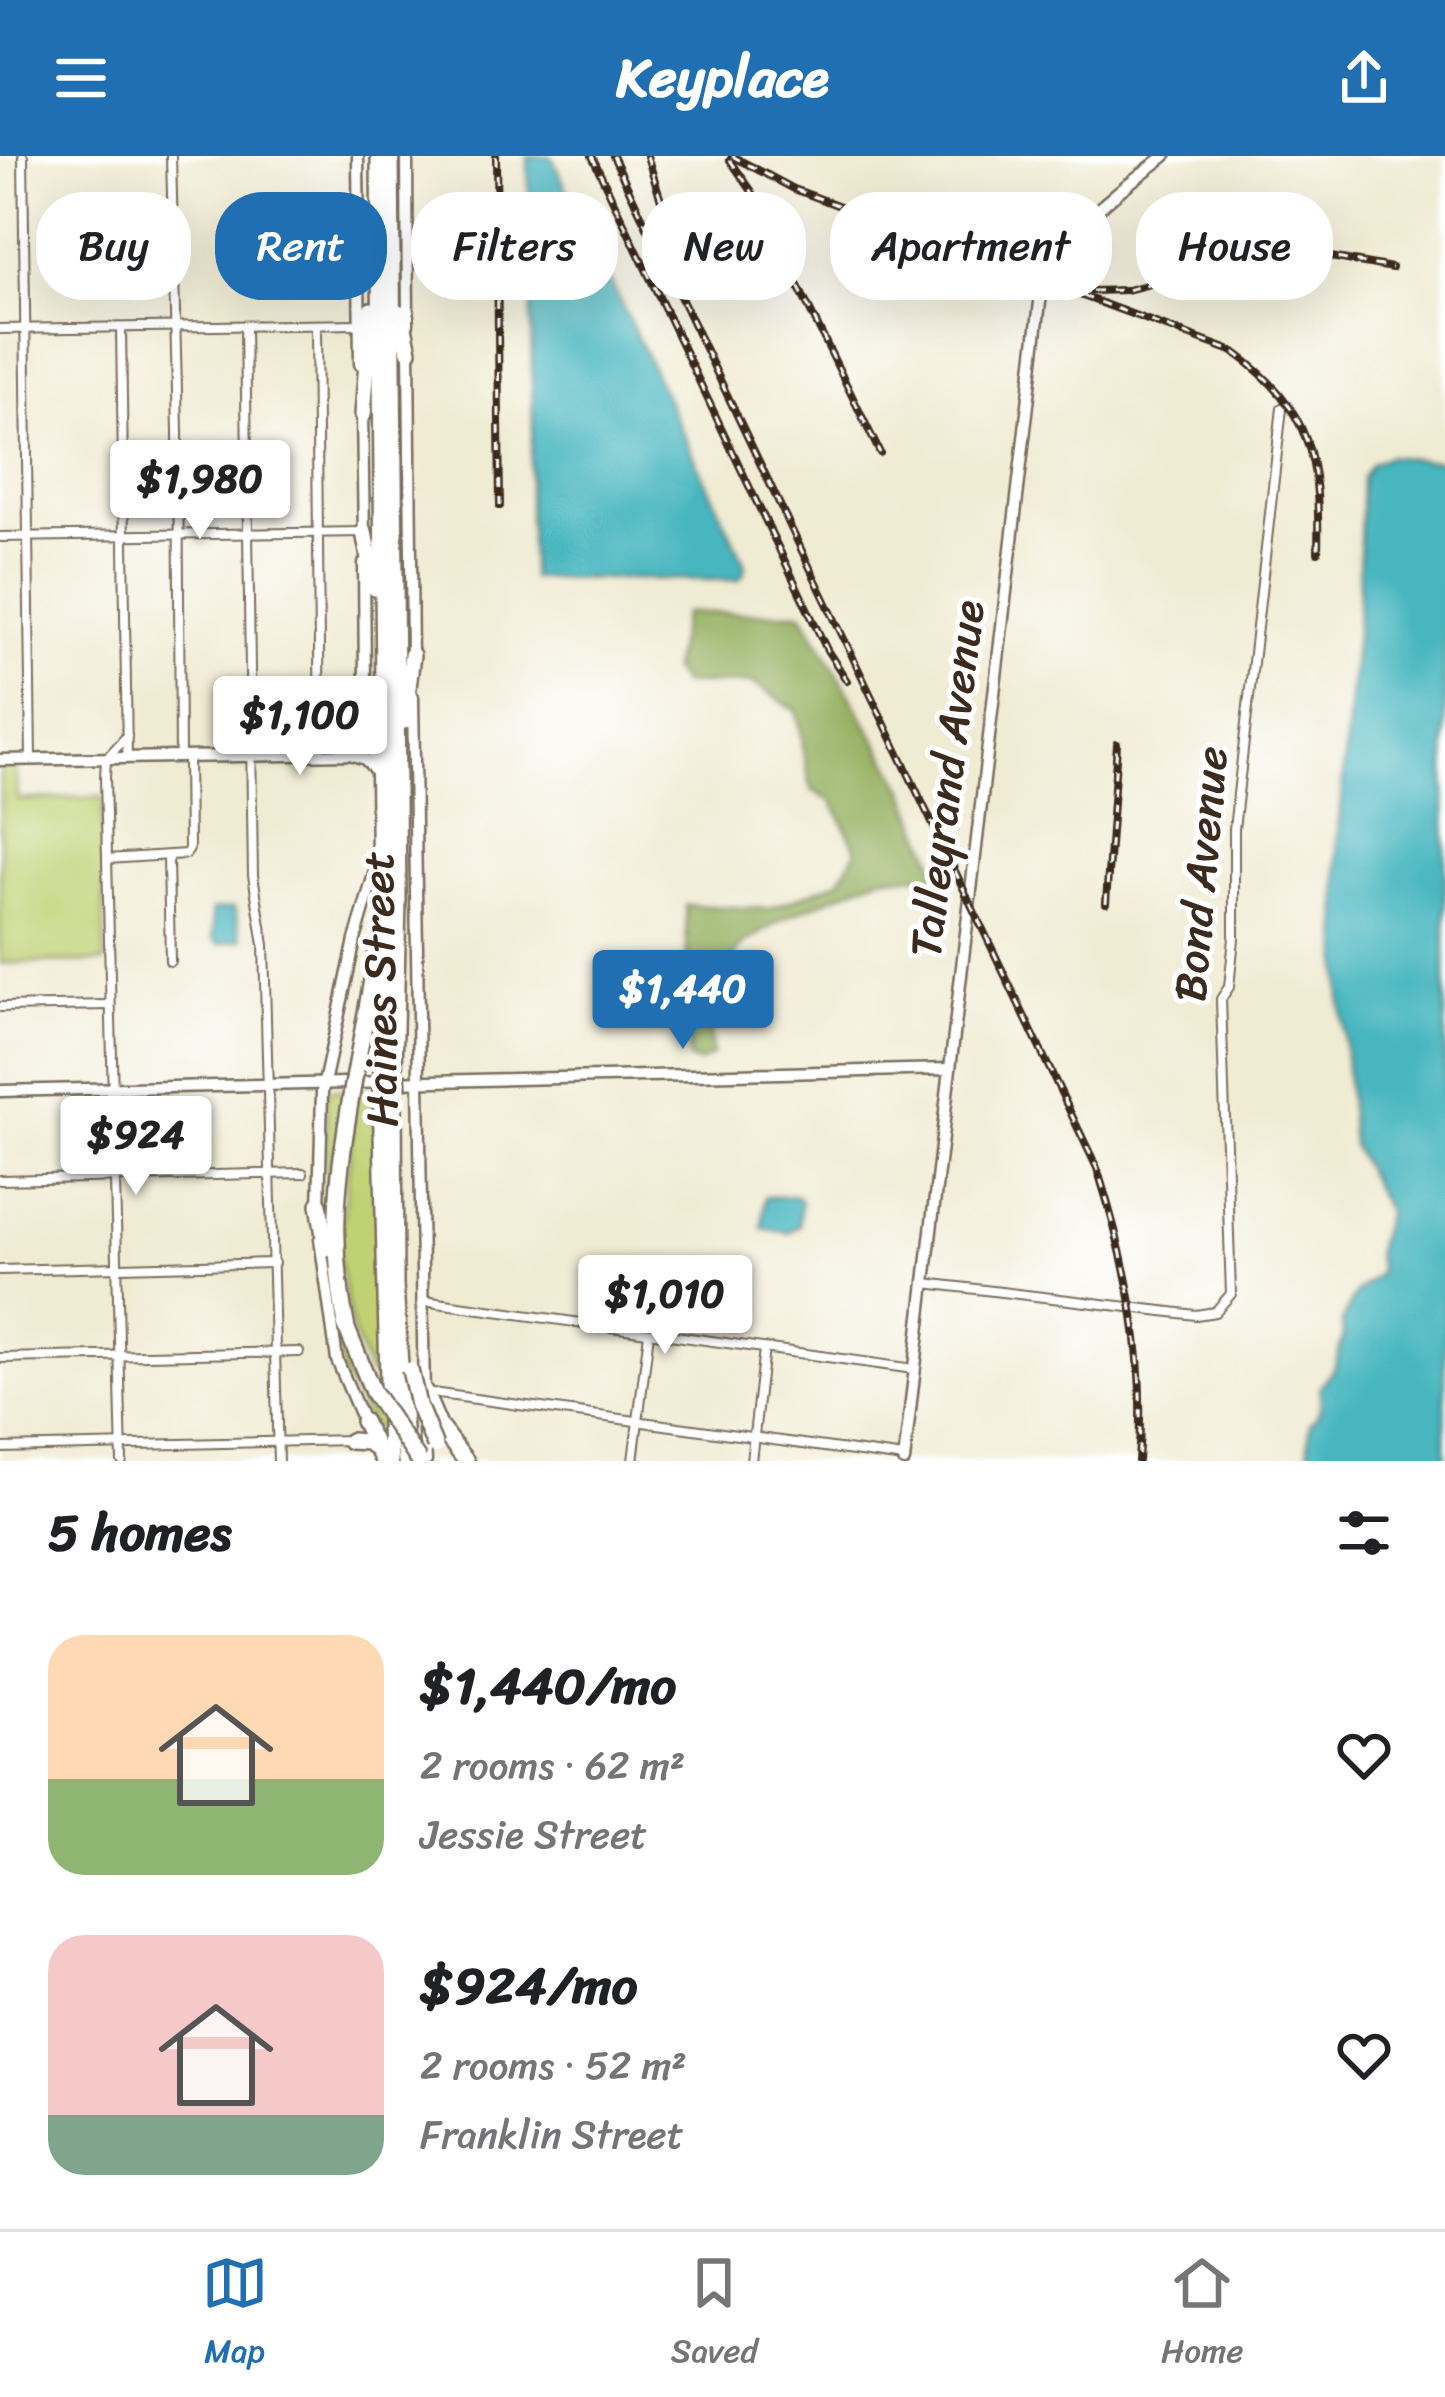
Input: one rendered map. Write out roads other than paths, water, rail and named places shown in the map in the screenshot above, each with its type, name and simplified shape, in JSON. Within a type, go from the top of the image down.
[{"type":"highway","points":[[378,156],[379,192]]},
{"type":"highway","points":[[384,1457],[397,778],[391,156]]},
{"type":"highway","points":[[393,246],[409,351]]},
{"type":"highway","points":[[363,416],[373,300]]},
{"type":"highway","points":[[380,300],[386,903],[395,1285],[406,1461]]},
{"type":"highway","points":[[364,532],[383,652]]},
{"type":"highway","points":[[397,778],[412,656]]},
{"type":"highway","points":[[347,1329],[334,1238],[339,1166],[386,903]]},
{"type":"highway","points":[[391,1081],[410,1370],[429,1458]]},
{"type":"highway","points":[[320,1204],[328,1261],[347,1329],[373,1392],[429,1458]]},
{"type":"highway","points":[[424,1391],[439,1426],[466,1461]]},
{"type":"highway","points":[[363,1421],[384,1457]]},
{"type":"highway","points":[[424,1428],[429,1458]]},
{"type":"highway","points":[[350,1441],[368,1442],[384,1457]]},
{"type":"street","points":[[23,156],[31,760]]},
{"type":"street","points":[[107,859],[169,858],[184,856],[189,849],[171,156]]},
{"type":"street","name":"Haines Street","points":[[358,156],[365,684],[376,772],[376,874],[355,940],[324,1084],[320,1204],[321,1256],[337,1360],[363,1421]]},
{"type":"street","name":"Haines Street","points":[[406,156],[424,1428]]},
{"type":"street","name":"Talleyrand Avenue","points":[[904,1460],[1040,302],[1052,264],[1072,234],[1165,156]]},
{"type":"street","points":[[0,329],[359,324]]},
{"type":"street","points":[[245,326],[253,875],[264,945],[278,1461]]},
{"type":"street","points":[[316,326],[320,755]]},
{"type":"street","points":[[121,328],[127,759]]},
{"type":"street","name":"Bond Avenue","points":[[924,1283],[1187,1314],[1215,1312],[1228,1301],[1232,1287],[1221,999],[1228,987],[1234,938],[1234,829],[1282,408]]},
{"type":"street","points":[[0,537],[364,532]]},
{"type":"street","points":[[0,760],[350,754],[361,750],[364,742],[365,684]]},
{"type":"street","points":[[122,1461],[106,759],[127,736]]},
{"type":"street","points":[[350,754],[365,759],[376,772]]},
{"type":"street","points":[[169,858],[170,962]]},
{"type":"street","points":[[0,1007],[110,1005]]},
{"type":"street","points":[[0,1090],[949,1069]]},
{"type":"street","points":[[0,1180],[303,1173]]},
{"type":"street","points":[[0,1270],[274,1263]]},
{"type":"street","points":[[421,1301],[914,1369]]},
{"type":"street","points":[[633,1461],[649,1333]]},
{"type":"street","points":[[751,1461],[764,1348]]},
{"type":"street","points":[[0,1358],[299,1352]]},
{"type":"street","points":[[424,1391],[904,1460]]},
{"type":"street","points":[[0,1448],[350,1441],[361,1433],[363,1421]]},
{"type":"water","points":[[528,156],[551,156],[568,192],[529,192]]},
{"type":"water","points":[[618,297],[745,564],[745,573],[738,580],[531,578],[528,490],[533,425],[531,300]]},
{"type":"water","points":[[1388,456],[1445,462],[1445,1461],[1308,1461],[1310,1423],[1320,1407],[1319,1388],[1334,1369],[1343,1338],[1342,1322],[1356,1293],[1379,1273],[1376,1251],[1387,1211],[1352,1145],[1341,1003],[1337,843],[1358,611],[1362,478],[1371,464]]},
{"type":"water","points":[[234,908],[242,939],[219,944],[213,939],[212,910]]},
{"type":"water","points":[[795,1196],[801,1201],[799,1226],[788,1233],[762,1228],[765,1197]]},
{"type":"railway","points":[[496,156],[500,506]]},
{"type":"railway","points":[[592,156],[827,650],[847,681]]},
{"type":"railway","points":[[613,156],[1097,1168],[1133,1313],[1140,1386],[1138,1461]]},
{"type":"railway","points":[[647,156],[659,192]]},
{"type":"railway","points":[[732,156],[794,189],[1234,352],[1280,394],[1306,439],[1317,490],[1318,552]]},
{"type":"railway","points":[[730,160],[751,190],[880,453]]},
{"type":"railway","points":[[1112,290],[1286,249],[1392,268]]},
{"type":"railway","points":[[1106,903],[1117,744]]}]
